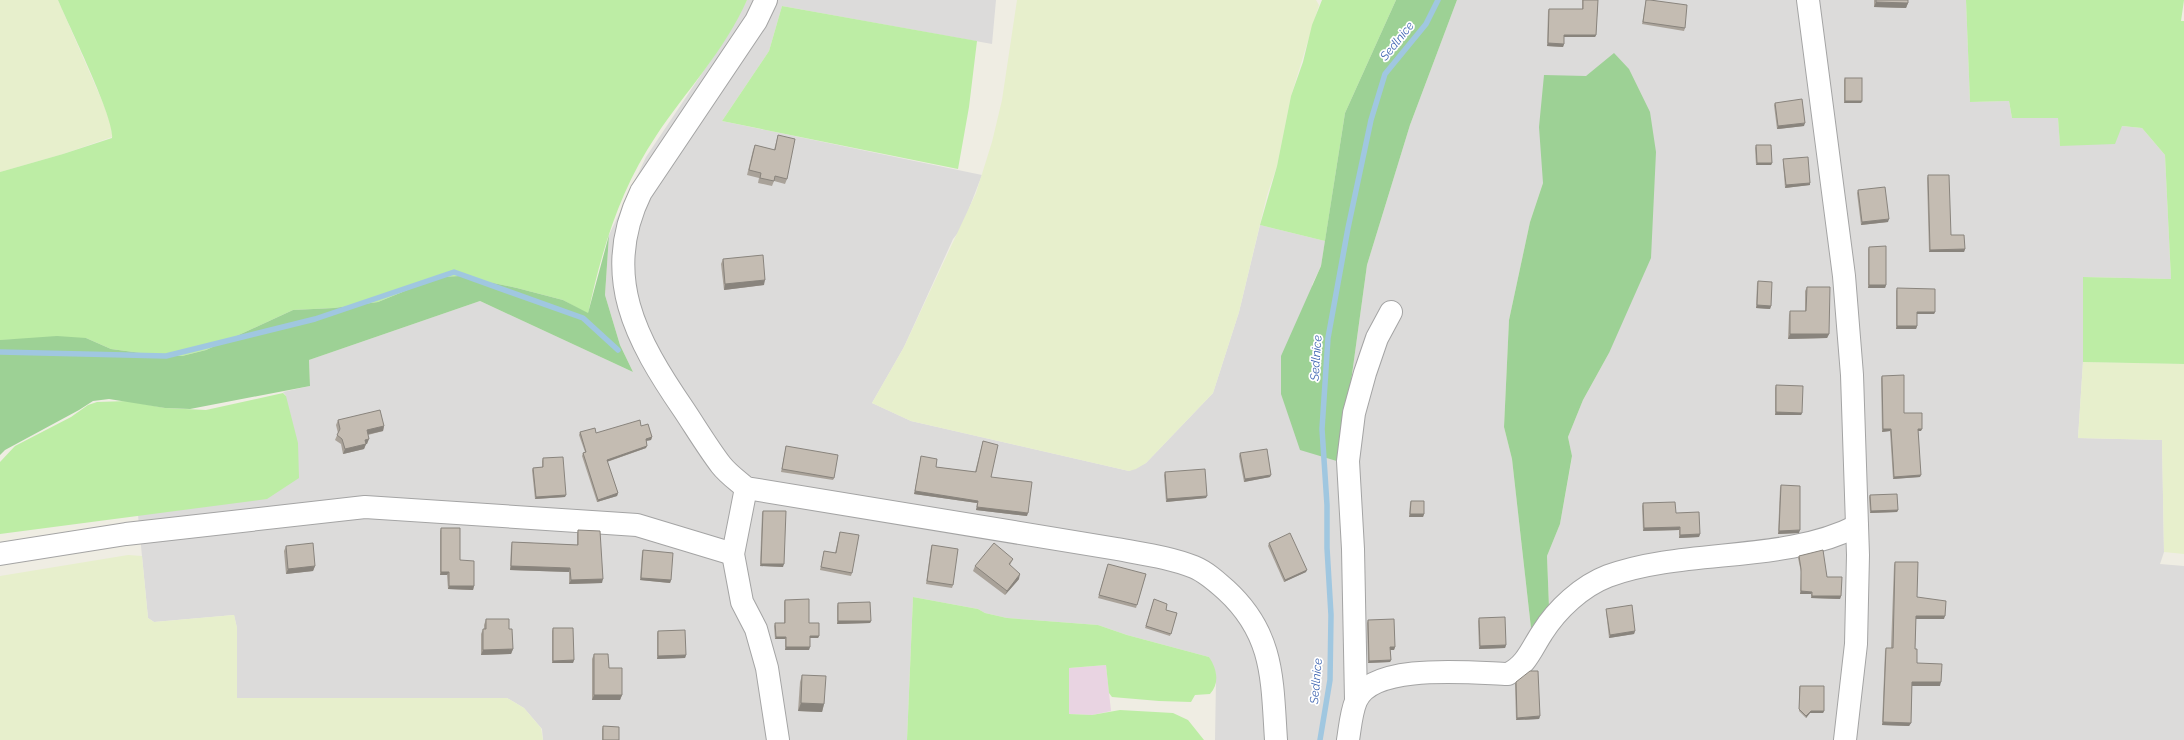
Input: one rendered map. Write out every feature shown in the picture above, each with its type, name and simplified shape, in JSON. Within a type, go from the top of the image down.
[{"type":"street","points":[[766,0],[756,21],[641,192],[629,222],[624,245],[624,288],[636,330],[670,390],[722,466],[746,488],[1117,549],[1165,558],[1194,567],[1208,575],[1238,601],[1250,615],[1259,633],[1266,649],[1270,669],[1276,740]]},
{"type":"street","points":[[1808,0],[1844,276],[1852,375],[1857,526],[1856,644],[1845,740]]},
{"type":"street","points":[[1348,740],[1356,700],[1353,549],[1348,461],[1354,413],[1365,373],[1377,338],[1391,312]]},
{"type":"street","points":[[746,488],[733,554],[742,602],[756,629],[767,668],[778,740]]},
{"type":"street","points":[[0,554],[126,534],[364,507],[637,525],[733,554]]},
{"type":"street","points":[[1356,700],[1367,686],[1380,680],[1398,676],[1435,672],[1508,674],[1515,671],[1531,652],[1542,632],[1561,609],[1583,589],[1609,576],[1652,565],[1792,546],[1841,535],[1857,526]]},
{"type":"shaded area","points":[[747,0],[996,0],[992,44],[782,6],[769,51],[722,121],[982,175],[961,229],[953,239],[904,347],[872,403],[911,421],[1129,471],[1146,463],[1213,393],[1239,312],[1260,225],[1325,241],[1321,266],[1312,285],[1340,462],[1367,265],[1410,125],[1457,0],[1966,0],[1970,102],[2009,101],[2012,118],[2058,118],[2060,145],[2122,126],[2142,128],[2165,155],[2171,279],[2083,277],[2083,362],[2078,438],[2162,440],[2164,552],[2160,564],[2184,566],[2184,740],[1215,740],[1216,680],[1215,671],[1209,657],[1127,635],[1098,625],[1007,618],[985,613],[978,609],[913,597],[907,740],[543,740],[542,729],[524,708],[507,698],[237,698],[237,628],[234,615],[154,622],[148,618],[138,515],[179,510],[286,396],[283,392],[310,386],[309,360],[480,301],[633,372],[620,345],[605,295],[609,235],[646,157],[727,36]],"holes":[[[1543,183],[1609,353],[1583,400],[1568,437],[1572,457],[1560,524],[1547,556],[1549,607],[1531,628],[1512,459],[1504,427],[1509,320],[1530,222]]]},
{"type":"shaded area","points":[[1106,665],[1111,711],[1092,715],[1069,714],[1069,668]]},
{"type":"green space","points":[[0,0],[58,0],[103,103],[111,125],[112,137],[63,154],[0,172]]},
{"type":"green space","points":[[58,0],[747,0],[728,36],[656,136],[632,177],[613,222],[599,267],[588,314],[563,300],[517,288],[460,276],[439,277],[378,302],[334,308],[293,310],[206,350],[182,356],[156,355],[111,349],[86,338],[0,340],[0,172],[112,138],[111,128],[99,92]]},
{"type":"green space","points":[[1017,0],[1316,0],[1319,5],[1291,96],[1277,166],[1267,195],[1239,312],[1213,393],[1146,463],[1129,471],[911,421],[872,403],[904,347],[976,193],[992,142],[1002,100]]},
{"type":"green space","points":[[1322,0],[1396,0],[1345,113],[1325,241],[1260,225],[1277,166],[1291,96],[1303,62],[1312,25]]},
{"type":"green space","points":[[1396,0],[1457,0],[1410,125],[1367,265],[1340,462],[1300,450],[1281,394],[1281,356],[1321,266],[1345,113]]},
{"type":"green space","points":[[1966,0],[2184,0],[2181,21],[2184,21],[2184,364],[2083,362],[2083,277],[2171,279],[2165,155],[2142,128],[2122,126],[2115,144],[2060,146],[2058,118],[2012,118],[2009,101],[1970,102]]},
{"type":"green space","points":[[782,6],[977,41],[969,107],[958,169],[722,121],[769,51]]},
{"type":"green space","points":[[1614,53],[1629,69],[1650,112],[1656,152],[1651,258],[1609,353],[1583,400],[1568,437],[1572,456],[1560,524],[1547,556],[1549,607],[1531,628],[1512,459],[1504,427],[1509,320],[1530,222],[1543,183],[1539,127],[1544,75],[1586,76]]},
{"type":"green space","points":[[609,235],[605,295],[620,345],[633,372],[480,301],[309,360],[310,386],[190,409],[165,408],[109,399],[93,401],[5,450],[0,455],[0,340],[57,336],[86,338],[111,349],[156,355],[182,356],[206,350],[293,310],[334,308],[378,302],[439,277],[460,276],[517,288],[563,300],[588,313]]},
{"type":"green space","points":[[2083,362],[2184,364],[2184,554],[2164,552],[2162,440],[2078,438]]},
{"type":"green space","points":[[283,393],[286,396],[298,443],[299,478],[267,499],[0,534],[0,462],[15,446],[71,417],[88,405],[97,402],[128,401],[165,408],[206,410]]},
{"type":"green space","points":[[128,555],[142,556],[148,618],[154,622],[234,615],[237,628],[237,698],[507,698],[524,708],[541,728],[543,740],[0,740],[0,576]]},
{"type":"green space","points":[[913,597],[978,609],[985,613],[1007,618],[1098,625],[1127,635],[1209,657],[1214,666],[1216,676],[1213,690],[1210,694],[1195,695],[1191,702],[1112,697],[1109,693],[1106,665],[1069,668],[1069,714],[1092,715],[1120,710],[1173,713],[1188,720],[1204,740],[907,740]]},
{"type":"building","points":[[1583,0],[1598,0],[1596,35],[1564,35],[1564,44],[1548,43],[1549,9],[1583,9]]},
{"type":"building","points":[[1646,0],[1687,5],[1685,28],[1643,22]]},
{"type":"building","points":[[1876,0],[1908,0],[1908,3],[1876,2]]},
{"type":"building","points":[[1845,78],[1862,78],[1862,101],[1845,101]]},
{"type":"building","points":[[1802,99],[1805,123],[1778,126],[1775,103]]},
{"type":"building","points":[[778,135],[795,139],[787,179],[775,176],[774,181],[760,178],[761,173],[749,170],[755,145],[775,150]]},
{"type":"building","points":[[1756,145],[1771,145],[1772,163],[1757,163]]},
{"type":"building","points":[[1808,157],[1810,183],[1786,185],[1783,159]]},
{"type":"building","points":[[1928,175],[1949,175],[1951,235],[1964,235],[1965,249],[1930,250]]},
{"type":"building","points":[[1885,187],[1889,219],[1862,222],[1858,190]]},
{"type":"building","points":[[1886,246],[1886,285],[1869,285],[1869,247]]},
{"type":"building","points":[[763,255],[765,280],[725,284],[723,259]]},
{"type":"building","points":[[1758,281],[1772,282],[1771,306],[1757,305]]},
{"type":"building","points":[[1807,287],[1830,287],[1829,334],[1790,334],[1790,311],[1806,311]]},
{"type":"building","points":[[1897,288],[1935,289],[1935,312],[1917,312],[1917,326],[1897,326]]},
{"type":"building","points":[[1904,375],[1904,413],[1922,413],[1922,429],[1918,429],[1921,475],[1894,477],[1891,429],[1883,429],[1882,376]]},
{"type":"building","points":[[1776,385],[1803,386],[1802,413],[1776,412]]},
{"type":"building","points":[[380,410],[384,426],[367,430],[369,439],[365,440],[366,444],[345,449],[342,439],[337,435],[340,429],[338,420]]},
{"type":"building","points":[[640,420],[641,426],[648,424],[652,437],[646,439],[647,446],[607,460],[618,493],[598,500],[583,453],[586,452],[580,432],[595,428],[596,433]]},
{"type":"building","points":[[983,441],[998,445],[991,477],[1032,482],[1028,513],[977,507],[978,501],[915,491],[921,456],[937,459],[936,467],[976,472]]},
{"type":"building","points":[[786,446],[838,455],[834,478],[782,469]]},
{"type":"building","points":[[1267,449],[1271,475],[1245,479],[1240,453]]},
{"type":"building","points":[[563,457],[566,495],[536,497],[533,468],[543,467],[543,458]]},
{"type":"building","points":[[1205,469],[1207,496],[1167,499],[1165,472]]},
{"type":"building","points":[[1781,485],[1800,486],[1800,530],[1779,531]]},
{"type":"building","points":[[1897,494],[1898,510],[1871,511],[1870,495]]},
{"type":"building","points":[[1411,501],[1424,501],[1424,514],[1410,514]]},
{"type":"building","points":[[1675,502],[1676,513],[1699,512],[1700,534],[1680,535],[1680,527],[1644,528],[1643,503]]},
{"type":"building","points":[[763,511],[786,511],[784,564],[761,564]]},
{"type":"building","points":[[441,528],[460,528],[460,560],[474,561],[474,586],[449,586],[449,572],[441,572]]},
{"type":"building","points":[[578,530],[600,531],[603,579],[571,580],[570,568],[511,566],[512,542],[578,545]]},
{"type":"building","points":[[840,532],[859,535],[852,573],[821,567],[824,551],[836,553]]},
{"type":"building","points":[[1290,533],[1307,570],[1285,580],[1269,543]]},
{"type":"building","points":[[313,543],[315,566],[288,569],[286,546]]},
{"type":"building","points":[[994,543],[1013,559],[1009,564],[1020,574],[1007,591],[975,566]]},
{"type":"building","points":[[932,545],[958,549],[953,585],[927,581]]},
{"type":"building","points":[[643,550],[673,553],[671,580],[641,578]]},
{"type":"building","points":[[1823,550],[1827,577],[1842,577],[1841,596],[1812,596],[1812,592],[1801,591],[1801,569],[1799,556]]},
{"type":"building","points":[[1895,562],[1918,562],[1917,597],[1946,601],[1945,616],[1916,616],[1915,649],[1917,649],[1917,663],[1942,664],[1941,682],[1912,682],[1911,723],[1883,722],[1886,648],[1893,648]]},
{"type":"building","points":[[1108,564],[1146,574],[1137,605],[1099,595]]},
{"type":"building","points":[[809,599],[809,623],[819,623],[819,636],[810,636],[810,647],[786,647],[786,637],[776,637],[775,623],[785,623],[785,600]]},
{"type":"building","points":[[1154,599],[1167,604],[1166,610],[1177,613],[1171,634],[1146,626]]},
{"type":"building","points":[[870,602],[871,621],[838,621],[838,603]]},
{"type":"building","points":[[1632,605],[1635,631],[1610,635],[1606,609]]},
{"type":"building","points":[[1505,617],[1506,645],[1480,646],[1479,618]]},
{"type":"building","points":[[486,619],[509,619],[509,629],[512,629],[513,649],[483,650],[483,629],[486,629]]},
{"type":"building","points":[[1394,619],[1395,647],[1390,647],[1391,660],[1369,661],[1368,620]]},
{"type":"building","points":[[553,628],[573,628],[574,660],[553,661]]},
{"type":"building","points":[[685,630],[686,655],[658,656],[658,631]]},
{"type":"building","points":[[594,654],[608,654],[609,668],[622,668],[622,695],[594,695]]},
{"type":"building","points":[[1530,671],[1538,671],[1540,716],[1517,718],[1516,682]]},
{"type":"building","points":[[802,675],[826,676],[824,704],[801,703]]},
{"type":"building","points":[[1800,686],[1824,686],[1824,711],[1811,711],[1806,716],[1799,709]]},
{"type":"building","points":[[603,726],[619,727],[619,740],[603,740]]},
{"type":"waterway","name":"Sedlnice","points":[[1320,740],[1330,680],[1331,615],[1327,548],[1327,505],[1322,429],[1328,338],[1348,228],[1371,120],[1385,74],[1426,24],[1438,0]]},
{"type":"waterway","points":[[0,352],[166,356],[315,319],[454,272],[583,318],[618,350]]}]
